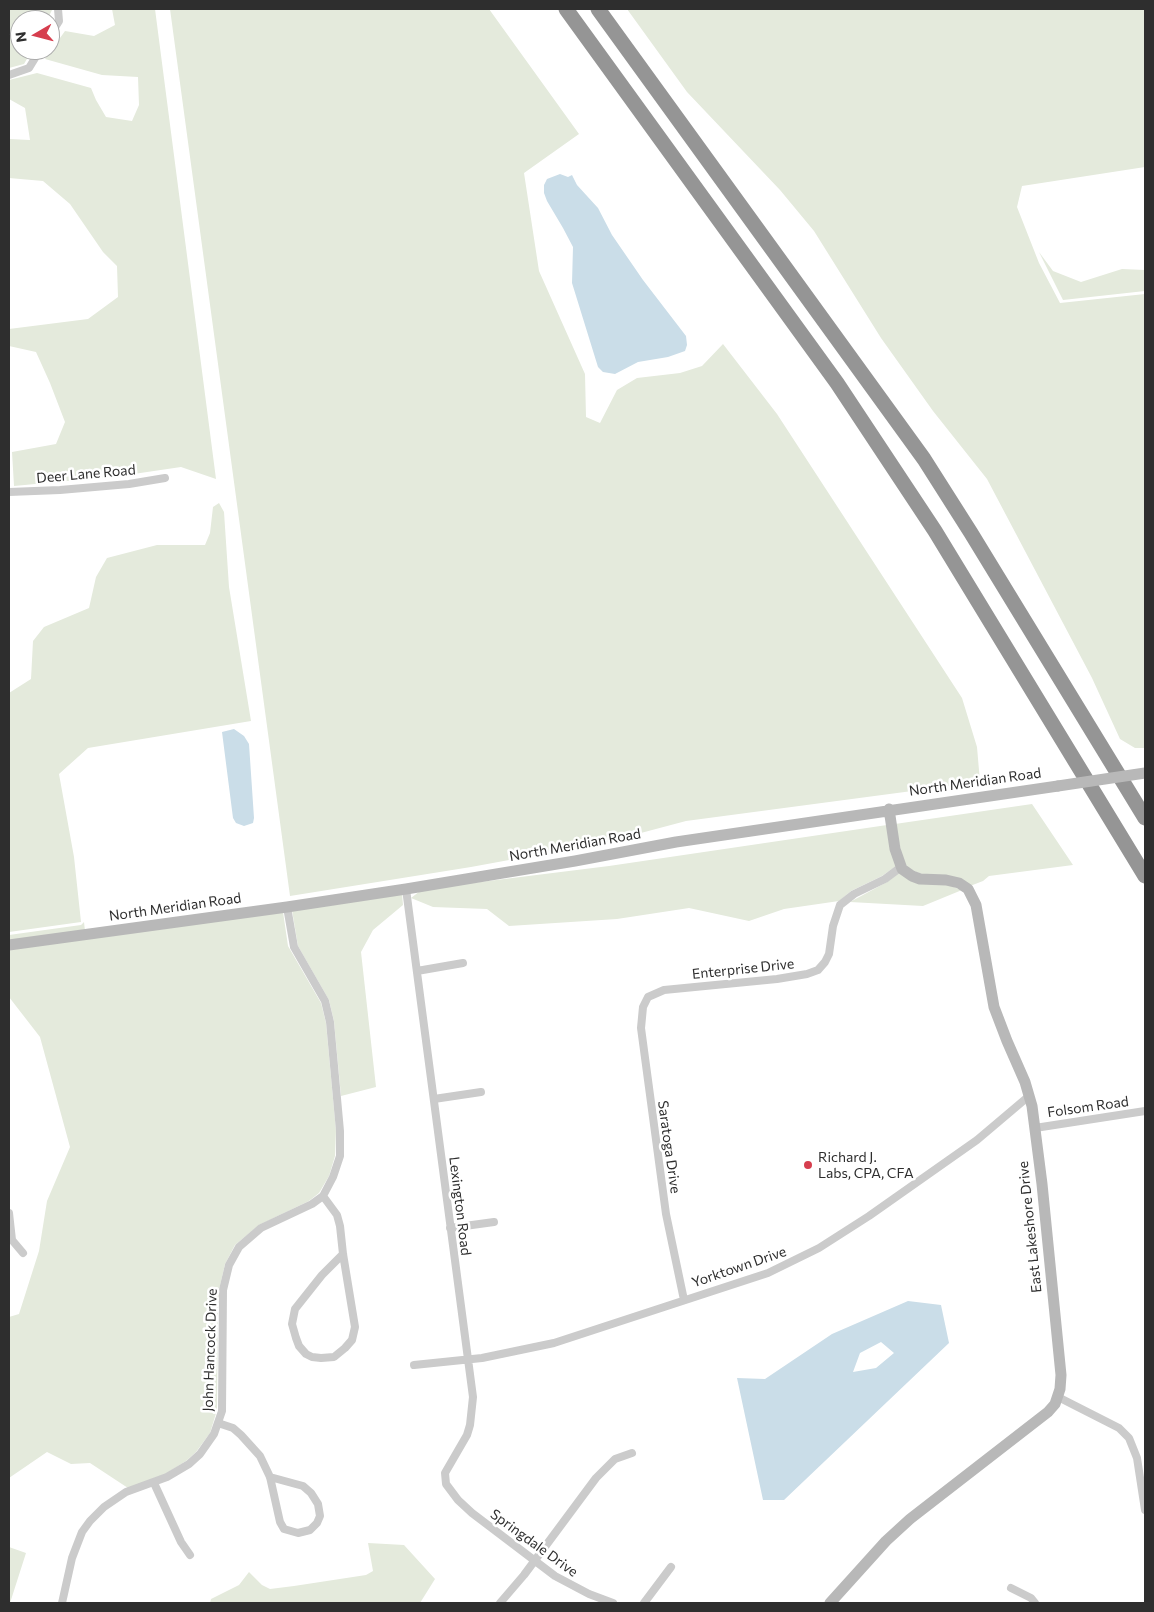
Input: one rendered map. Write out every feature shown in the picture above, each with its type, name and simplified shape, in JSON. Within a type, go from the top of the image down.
[{"type":"highway","points":[[566,9],[837,383],[935,531],[1145,876]]},
{"type":"highway","points":[[598,9],[924,459],[1145,818]]},
{"type":"main road","name":"North Meridian Road","points":[[9,945],[406,889],[676,842],[889,809],[1145,773]]},
{"type":"main road","points":[[889,809],[895,849],[901,867]]},
{"type":"main road","name":"East Lakeshore Drive","points":[[901,867],[912,876],[920,879],[946,880],[959,883],[968,889],[973,896],[979,918],[994,1006],[1000,1025],[1025,1082],[1035,1128],[1061,1376],[1058,1397]]},
{"type":"main road","points":[[830,1603],[886,1541],[910,1519],[1048,1412],[1058,1397]]},
{"type":"street","points":[[9,75],[28,68],[33,60]]},
{"type":"street","name":"Deer Lane Road","points":[[9,492],[129,484],[165,478]]},
{"type":"street","name":"Enterprise Drive","points":[[648,997],[664,990],[801,976],[818,970],[829,954],[833,926],[840,905],[854,894],[885,879],[901,867]]},
{"type":"street","name":"Lexington Road","points":[[406,889],[473,1397],[467,1435],[445,1473],[445,1480],[450,1490],[470,1511]]},
{"type":"street","points":[[287,907],[294,947],[325,1001],[330,1022],[340,1131],[340,1156],[334,1177],[323,1196],[337,1215],[340,1226],[355,1327],[352,1340],[334,1357],[312,1357],[306,1354],[299,1346],[296,1338],[292,1324],[295,1309],[322,1275],[343,1254]]},
{"type":"street","points":[[417,970],[463,963]]},
{"type":"street","name":"Saratoga Drive","points":[[648,997],[643,1007],[641,1028],[666,1214],[684,1300]]},
{"type":"street","points":[[434,1100],[481,1092]]},
{"type":"street","name":"Yorktown Drive","points":[[414,1366],[512,1352],[554,1343],[750,1280],[803,1258],[976,1140],[1029,1096]]},
{"type":"street","name":"Folsom Road","points":[[1035,1128],[1145,1111]]},
{"type":"street","name":"John Hancock Drive","points":[[62,1603],[72,1558],[82,1532],[90,1521],[104,1507],[126,1492],[154,1483],[189,1464],[207,1445],[218,1423],[222,1411],[223,1290],[229,1265],[239,1247],[261,1228],[312,1204],[323,1196]]},
{"type":"street","points":[[9,1213],[12,1240],[23,1252]]},
{"type":"street","points":[[450,1228],[494,1222]]},
{"type":"street","points":[[1058,1397],[1119,1428],[1129,1438],[1137,1458],[1145,1510]]},
{"type":"street","points":[[218,1423],[232,1428],[260,1456],[270,1477],[280,1522],[284,1529],[292,1533],[310,1530],[317,1523],[320,1516],[318,1504],[311,1493],[303,1486],[270,1477]]},
{"type":"street","points":[[500,1603],[535,1560],[596,1478],[615,1459],[632,1453]]},
{"type":"street","points":[[154,1483],[181,1542],[190,1555]]},
{"type":"street","name":"Springdale Drive","points":[[470,1511],[571,1585],[613,1603]]},
{"type":"street","points":[[644,1603],[671,1567]]},
{"type":"street","points":[[1011,1588],[1031,1598],[1035,1603]]},
{"type":"shaded area","points":[[9,9],[52,10],[10,10],[10,60],[26,60],[24,64],[9,68]]},
{"type":"shaded area","points":[[112,9],[155,9],[216,479],[181,467],[120,476],[14,486],[12,452],[56,444],[65,422],[36,352],[9,346],[9,329],[88,319],[118,297],[117,266],[103,252],[70,204],[43,181],[9,178],[9,139],[30,140],[25,108],[9,99],[9,80],[37,73],[91,88],[106,117],[132,121],[139,105],[138,77],[102,75],[49,60],[60,60],[60,38],[65,31],[94,36],[115,25]]},
{"type":"shaded area","points":[[170,9],[489,9],[579,134],[524,173],[539,271],[585,374],[586,417],[600,423],[617,390],[637,378],[680,373],[702,366],[723,344],[777,414],[962,698],[977,747],[980,782],[686,821],[607,842],[471,867],[290,896]]},
{"type":"shaded area","points":[[627,9],[1145,9],[1145,167],[1022,186],[1017,207],[1039,263],[1060,303],[1145,294],[1145,748],[1135,748],[1120,739],[1092,678],[987,479],[933,411],[881,338],[814,231],[780,190],[687,92]]},
{"type":"shaded area","points":[[1039,252],[1053,271],[1081,282],[1122,269],[1145,270],[1145,291],[1063,300]]},
{"type":"shaded area","points":[[219,503],[224,512],[229,587],[251,721],[88,748],[59,774],[74,857],[81,922],[9,932],[9,693],[31,679],[33,641],[44,627],[89,608],[96,577],[107,558],[157,545],[205,545],[210,533],[213,507]]},
{"type":"shaded area","points":[[1032,804],[1073,865],[989,876],[983,881],[970,886],[927,876],[909,869],[903,861],[895,824]]},
{"type":"shaded area","points":[[887,825],[896,866],[882,876],[851,891],[839,901],[784,909],[749,921],[689,908],[617,919],[509,926],[487,909],[433,907],[411,898],[420,891],[456,885],[609,866]]},
{"type":"shaded area","points":[[900,872],[962,890],[923,906],[850,902],[887,882]]},
{"type":"shaded area","points":[[402,894],[403,905],[373,930],[361,952],[376,1087],[341,1096],[334,1021],[329,1000],[298,946],[292,910]]},
{"type":"shaded area","points":[[283,912],[288,946],[321,1003],[326,1023],[336,1131],[335,1156],[329,1176],[319,1193],[309,1201],[259,1225],[235,1245],[225,1264],[219,1290],[217,1410],[210,1433],[196,1452],[186,1461],[165,1474],[128,1488],[90,1463],[71,1464],[47,1452],[9,1478],[9,1317],[19,1314],[39,1251],[47,1201],[70,1147],[40,1037],[9,997],[9,949]]},
{"type":"shaded area","points":[[84,922],[85,931],[9,941],[9,935],[81,925]]},
{"type":"shaded area","points":[[368,1543],[404,1545],[435,1579],[420,1603],[210,1603],[211,1599],[239,1585],[249,1572],[262,1585],[270,1589],[366,1575],[373,1571]]},
{"type":"shaded area","points":[[9,1547],[26,1553],[10,1603],[9,1603]]},
{"type":"water","points":[[560,174],[568,177],[572,175],[577,185],[598,208],[612,235],[643,280],[686,336],[687,345],[685,351],[668,357],[638,362],[615,374],[603,372],[598,367],[572,283],[573,247],[544,193],[544,185],[547,179]]},
{"type":"water","points":[[234,729],[244,736],[249,744],[254,818],[253,823],[244,826],[236,823],[233,818],[222,732]]},
{"type":"water","points":[[908,1301],[941,1305],[949,1343],[784,1500],[763,1500],[737,1378],[765,1379],[832,1334]],"holes":[[[881,1342],[894,1353],[876,1368],[853,1372],[860,1353]]]},
{"type":"place","name":"Richard J. Labs, CPA, CFA","points":[[808,1165]]}]
